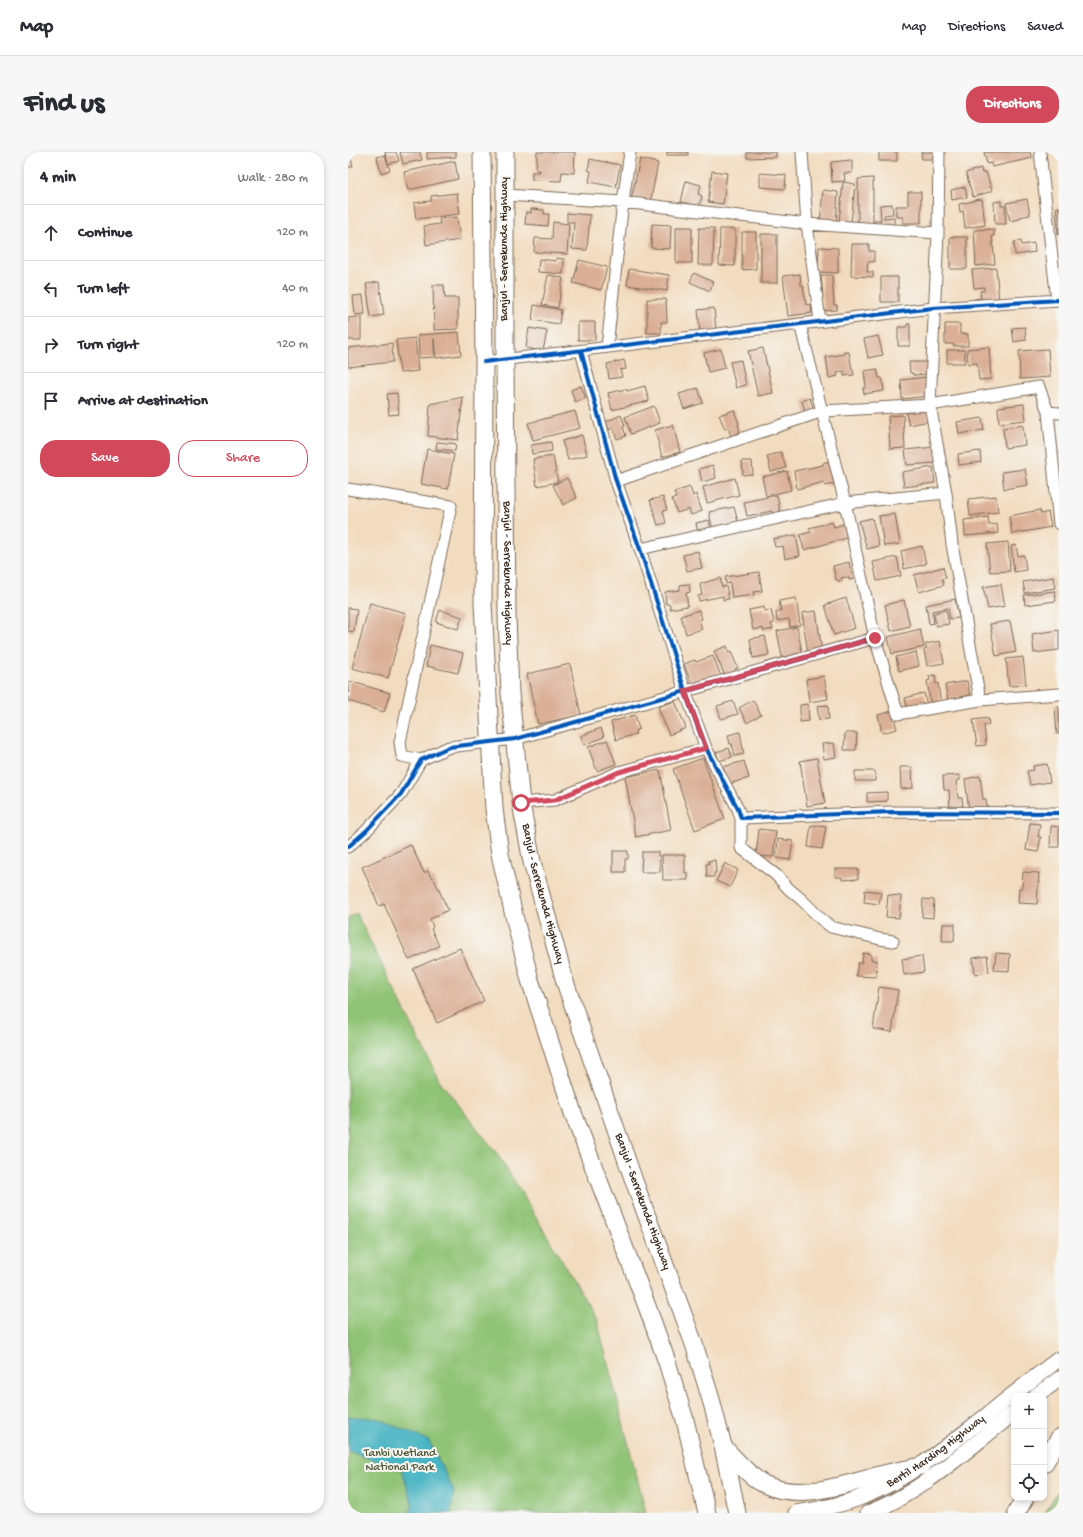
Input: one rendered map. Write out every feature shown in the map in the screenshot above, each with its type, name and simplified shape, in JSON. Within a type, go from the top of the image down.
[{"type":"highway","name":"Banjul - Serrekunda Highway","points":[[482,152],[484,362],[483,604],[494,809],[500,854],[530,980],[573,1113],[667,1362],[685,1420],[707,1513]]},
{"type":"highway","name":"Banjul - Serrekunda Highway","points":[[504,152],[507,616],[510,693],[521,803],[532,862],[565,982],[634,1181],[694,1344],[723,1446],[737,1513]]},
{"type":"highway","points":[[1047,1459],[1059,1438]]},
{"type":"highway","points":[[723,1446],[748,1472],[764,1484],[786,1491],[816,1490],[920,1466]]},
{"type":"highway","points":[[1016,1513],[1022,1501]]},
{"type":"main road","name":"Bertil Harding Highway","points":[[796,1513],[862,1497],[893,1483],[920,1466],[1059,1359]]},
{"type":"main road","points":[[1040,1393],[1059,1379]]},
{"type":"main road","name":"Bertil Harding Highway","points":[[868,1513],[898,1500],[919,1486],[1011,1415]]},
{"type":"street","points":[[607,347],[630,152]]},
{"type":"street","points":[[802,152],[807,224],[820,321]]},
{"type":"street","points":[[939,152],[938,233],[933,308],[930,405],[946,493],[952,544],[980,700]]},
{"type":"street","points":[[484,362],[933,308],[1058,300],[1040,152]]},
{"type":"street","points":[[505,195],[623,202],[807,224],[938,233]]},
{"type":"street","points":[[800,324],[845,503],[875,638],[898,714],[980,700],[1059,694]]},
{"type":"street","points":[[581,351],[616,481],[640,549],[685,691],[706,748],[738,809],[741,818],[740,848],[776,875],[789,889],[831,927],[880,939],[893,940]]},
{"type":"street","points":[[616,481],[823,411],[930,405],[1039,387],[1054,412],[1059,524]]},
{"type":"street","points":[[348,489],[452,506],[400,742],[402,756],[421,760]]},
{"type":"street","points":[[640,549],[845,503],[946,493]]},
{"type":"street","points":[[348,847],[366,831],[401,794],[421,760],[449,747],[515,739],[875,638]]},
{"type":"street","points":[[521,803],[555,800],[619,772],[706,748]]},
{"type":"street","points":[[741,818],[892,812],[1059,813]]},
{"type":"green space","name":"Tanbi Wetland National Park","points":[[356,913],[439,1080],[495,1151],[517,1185],[597,1320],[646,1513],[348,1513],[348,919]]},
{"type":"green space","points":[[1059,1489],[1059,1513],[1045,1513]]},
{"type":"water","points":[[348,1416],[380,1419],[429,1441],[454,1491],[451,1513],[409,1513],[413,1506],[402,1470],[348,1451]]},
{"type":"building","points":[[385,152],[396,152],[399,161],[388,164]]},
{"type":"building","points":[[400,152],[420,152],[422,160],[403,164]]},
{"type":"building","points":[[427,152],[456,152],[456,157],[427,159]]},
{"type":"building","points":[[537,152],[575,152],[574,173],[562,172],[561,181],[532,180],[532,172],[540,172],[540,170],[536,170]]},
{"type":"building","points":[[667,152],[688,152],[688,155],[667,155]]},
{"type":"building","points":[[747,152],[776,152],[776,157],[747,158]]},
{"type":"building","points":[[879,152],[897,152],[897,161],[879,161]]},
{"type":"building","points":[[921,152],[936,152],[936,159],[922,159]]},
{"type":"building","points":[[984,152],[1030,152],[1032,158],[992,167],[991,163],[987,164]]},
{"type":"building","points":[[348,153],[353,166],[348,168]]},
{"type":"building","points":[[385,155],[390,170],[381,173],[377,157]]},
{"type":"building","points":[[590,159],[620,165],[616,187],[589,182],[591,171],[588,170]]},
{"type":"building","points":[[640,159],[658,163],[650,204],[631,200]]},
{"type":"building","points":[[852,160],[852,173],[844,173],[845,181],[832,182],[831,162]]},
{"type":"building","points":[[455,161],[458,179],[408,190],[404,172]]},
{"type":"building","points":[[981,168],[982,173],[986,172],[992,191],[973,197],[966,173]]},
{"type":"building","points":[[712,171],[727,173],[723,204],[708,202]]},
{"type":"building","points":[[760,173],[786,175],[785,189],[760,187]]},
{"type":"building","points":[[873,178],[873,226],[858,226],[858,179]]},
{"type":"building","points":[[686,181],[701,185],[698,194],[702,196],[699,206],[681,202]]},
{"type":"building","points":[[843,182],[855,184],[851,223],[839,222]]},
{"type":"building","points":[[965,187],[967,197],[952,200],[951,190]]},
{"type":"building","points":[[823,190],[838,192],[836,224],[820,223]]},
{"type":"building","points":[[908,192],[921,192],[921,223],[903,223],[903,217],[896,217],[896,206],[908,206]]},
{"type":"building","points":[[457,193],[460,214],[416,219],[414,203],[431,201],[431,196]]},
{"type":"building","points":[[982,199],[985,225],[965,228],[963,211],[960,212],[959,204]]},
{"type":"building","points":[[1027,199],[1030,215],[1010,221],[1006,203]]},
{"type":"building","points":[[1001,201],[1001,206],[1005,206],[1006,224],[995,224],[994,202]]},
{"type":"building","points":[[892,204],[893,214],[884,215],[884,218],[894,217],[894,225],[876,226],[875,220],[881,220],[880,205]]},
{"type":"building","points":[[1059,207],[1059,235],[1058,235],[1056,208]]},
{"type":"building","points":[[531,209],[544,210],[544,214],[549,214],[548,226],[525,224],[526,212],[531,213]]},
{"type":"building","points":[[567,213],[590,215],[587,250],[572,249],[574,222],[567,222]]},
{"type":"building","points":[[457,217],[460,240],[426,245],[424,226],[440,224],[439,219]]},
{"type":"building","points":[[553,222],[569,224],[567,254],[534,252],[535,238],[552,239]]},
{"type":"building","points":[[652,224],[671,225],[670,249],[651,248]]},
{"type":"building","points":[[676,227],[692,227],[692,263],[676,263]]},
{"type":"building","points":[[699,228],[714,228],[713,265],[698,265]]},
{"type":"building","points":[[720,229],[735,229],[735,266],[719,265]]},
{"type":"building","points":[[994,229],[994,236],[992,236],[995,264],[976,266],[974,230]]},
{"type":"building","points":[[742,232],[756,232],[756,269],[742,270]]},
{"type":"building","points":[[761,234],[777,234],[777,283],[761,283]]},
{"type":"building","points":[[950,237],[967,237],[967,269],[950,269]]},
{"type":"building","points":[[1021,241],[1022,245],[1034,243],[1035,252],[1015,255],[1014,242]]},
{"type":"building","points":[[852,244],[869,244],[869,251],[874,251],[874,262],[868,262],[867,272],[873,272],[873,277],[851,276]]},
{"type":"building","points":[[819,247],[838,248],[838,273],[818,272]]},
{"type":"building","points":[[556,258],[564,259],[563,274],[538,272],[539,259],[556,261]]},
{"type":"building","points":[[579,260],[607,267],[601,290],[573,283]]},
{"type":"building","points":[[996,268],[999,301],[975,304],[974,299],[981,298],[980,291],[984,291],[984,287],[974,288],[972,270]]},
{"type":"building","points":[[629,269],[669,275],[667,291],[627,285]]},
{"type":"building","points":[[694,273],[713,282],[710,291],[690,282]]},
{"type":"building","points":[[800,274],[806,305],[811,304],[812,313],[788,316],[783,276]]},
{"type":"building","points":[[548,275],[563,278],[558,308],[542,305]]},
{"type":"building","points":[[821,275],[832,275],[834,305],[837,305],[837,310],[824,311]]},
{"type":"building","points":[[881,277],[898,277],[898,302],[881,302]]},
{"type":"building","points":[[379,282],[384,315],[371,317],[366,284]]},
{"type":"building","points":[[433,285],[444,285],[445,298],[458,298],[458,329],[434,330]]},
{"type":"building","points":[[363,295],[365,314],[355,315],[353,296]]},
{"type":"building","points":[[647,299],[666,299],[667,322],[661,322],[661,333],[647,333]]},
{"type":"building","points":[[534,305],[561,310],[559,324],[532,320]]},
{"type":"building","points":[[714,308],[716,331],[700,333],[698,310]]},
{"type":"building","points":[[361,317],[361,340],[348,340],[348,318]]},
{"type":"building","points":[[578,322],[595,322],[595,340],[578,340]]},
{"type":"building","points":[[907,324],[910,324],[910,346],[898,346],[898,327],[907,327]]},
{"type":"building","points":[[945,324],[960,324],[960,334],[968,334],[968,346],[953,346],[953,344],[945,344]]},
{"type":"building","points":[[1025,327],[1026,340],[1014,342],[1012,328]]},
{"type":"building","points":[[529,328],[547,331],[543,351],[526,348]]},
{"type":"building","points":[[459,332],[461,355],[436,358],[434,339],[434,357],[419,358],[418,335]]},
{"type":"building","points":[[878,336],[883,355],[868,358],[864,339]]},
{"type":"building","points":[[415,338],[418,371],[400,373],[396,340]]},
{"type":"building","points":[[392,343],[393,362],[348,367],[348,348]]},
{"type":"building","points":[[989,347],[991,379],[979,380],[977,363],[968,364],[967,349]]},
{"type":"building","points":[[763,348],[773,393],[758,396],[748,351]]},
{"type":"building","points":[[721,349],[725,368],[708,372],[704,353]]},
{"type":"building","points":[[1048,349],[1050,377],[1020,379],[1019,351]]},
{"type":"building","points":[[947,350],[965,350],[965,363],[947,363]]},
{"type":"building","points":[[844,352],[849,352],[854,375],[844,376],[844,371],[837,372],[838,376],[829,378],[826,357],[845,354]]},
{"type":"building","points":[[624,360],[626,369],[620,370],[622,377],[609,379],[607,364]]},
{"type":"building","points":[[741,360],[746,385],[736,388],[730,362]]},
{"type":"building","points":[[909,362],[930,362],[930,374],[913,375],[913,373],[910,373]]},
{"type":"building","points":[[877,369],[879,378],[882,378],[884,391],[864,394],[863,388],[866,387],[864,371]]},
{"type":"building","points":[[927,377],[929,396],[902,399],[901,380]]},
{"type":"building","points":[[581,386],[586,398],[575,402],[571,390]]},
{"type":"building","points":[[645,386],[649,401],[612,410],[608,393],[626,389],[627,391]]},
{"type":"building","points":[[698,388],[703,403],[684,409],[679,394]]},
{"type":"building","points":[[397,393],[399,414],[389,415],[387,394]]},
{"type":"building","points":[[463,397],[458,440],[428,436],[430,404]]},
{"type":"building","points":[[810,398],[815,413],[806,415],[802,401]]},
{"type":"building","points":[[1024,404],[1026,420],[999,423],[998,407]]},
{"type":"building","points":[[654,406],[660,423],[631,434],[625,417]]},
{"type":"building","points":[[927,409],[929,421],[909,425],[906,413]]},
{"type":"building","points":[[734,410],[740,432],[731,436],[728,428],[725,429],[719,415]]},
{"type":"building","points":[[575,411],[580,428],[533,440],[528,423]]},
{"type":"building","points":[[621,415],[625,426],[623,427],[626,436],[617,439],[613,428],[609,430],[606,422]]},
{"type":"building","points":[[903,415],[905,448],[890,449],[888,416]]},
{"type":"building","points":[[982,418],[984,430],[959,434],[957,422]]},
{"type":"building","points":[[673,425],[680,452],[662,457],[655,430]]},
{"type":"building","points":[[1023,425],[1025,445],[1005,448],[1003,428]]},
{"type":"building","points":[[582,435],[587,455],[568,460],[562,441]]},
{"type":"building","points":[[437,442],[456,444],[455,451],[436,449]]},
{"type":"building","points":[[551,442],[552,451],[532,454],[531,445]]},
{"type":"building","points":[[935,447],[936,463],[907,465],[905,450]]},
{"type":"building","points":[[427,449],[454,454],[448,489],[421,484]]},
{"type":"building","points":[[980,451],[981,462],[959,465],[958,454]]},
{"type":"building","points":[[781,452],[786,468],[771,472],[767,456]]},
{"type":"building","points":[[553,456],[558,482],[537,486],[533,459]]},
{"type":"building","points":[[742,461],[752,461],[753,474],[743,475]]},
{"type":"building","points":[[829,461],[834,484],[825,486],[824,482],[797,489],[794,471],[823,465],[823,463]]},
{"type":"building","points":[[713,465],[716,478],[702,482],[699,469]]},
{"type":"building","points":[[933,467],[935,483],[904,487],[902,472]]},
{"type":"building","points":[[1025,469],[1028,485],[1004,489],[1002,472]]},
{"type":"building","points":[[787,471],[791,490],[766,496],[762,477]]},
{"type":"building","points":[[567,478],[577,498],[563,505],[553,485]]},
{"type":"building","points":[[735,478],[739,495],[707,503],[703,487]]},
{"type":"building","points":[[690,487],[693,496],[696,494],[702,511],[691,515],[689,509],[677,513],[672,499],[676,498],[674,492]]},
{"type":"building","points":[[777,495],[780,512],[773,514],[772,511],[747,516],[744,502]]},
{"type":"building","points":[[996,496],[998,512],[970,516],[968,499]]},
{"type":"building","points":[[663,497],[667,510],[663,511],[666,523],[658,525],[650,500]]},
{"type":"building","points":[[734,507],[738,522],[713,530],[709,512]]},
{"type":"building","points":[[1040,510],[1041,514],[1048,512],[1051,527],[1012,534],[1009,516]]},
{"type":"building","points":[[895,514],[900,544],[884,546],[879,516]]},
{"type":"building","points":[[988,517],[989,525],[997,524],[998,533],[965,536],[964,520]]},
{"type":"building","points":[[872,518],[879,546],[867,549],[859,521]]},
{"type":"building","points":[[709,520],[711,530],[698,533],[696,523]]},
{"type":"building","points":[[832,522],[834,527],[844,524],[847,538],[804,550],[800,535],[811,532],[809,528]]},
{"type":"building","points":[[796,535],[800,556],[785,559],[783,546],[775,547],[773,539]]},
{"type":"building","points":[[1008,542],[1010,571],[990,572],[987,544]]},
{"type":"building","points":[[1016,545],[1018,556],[1024,555],[1026,570],[1014,572],[1011,546]]},
{"type":"building","points":[[922,546],[926,564],[904,569],[901,551]]},
{"type":"building","points":[[698,551],[702,568],[687,571],[683,555]]},
{"type":"building","points":[[897,557],[901,576],[877,581],[873,562]]},
{"type":"building","points":[[849,562],[853,579],[849,580],[848,577],[841,578],[842,581],[839,582],[839,580],[836,580],[833,566]]},
{"type":"building","points":[[943,567],[946,578],[942,579],[944,585],[919,592],[914,575]]},
{"type":"building","points":[[759,572],[762,591],[753,592],[754,595],[732,598],[730,583],[726,584],[725,577]]},
{"type":"building","points":[[1053,577],[1055,588],[1025,593],[1023,582]]},
{"type":"building","points":[[720,578],[722,587],[726,586],[729,599],[723,600],[723,596],[699,601],[698,596],[702,595],[700,584]]},
{"type":"building","points":[[689,584],[690,592],[686,593],[688,606],[670,609],[670,604],[666,604],[665,592],[680,590],[680,585]]},
{"type":"building","points":[[1001,584],[1005,606],[988,609],[983,587]]},
{"type":"building","points":[[1055,591],[1056,601],[1025,605],[1024,595]]},
{"type":"building","points":[[796,598],[800,625],[790,627],[789,619],[777,621],[776,612],[781,611],[779,601]]},
{"type":"building","points":[[846,598],[855,628],[834,635],[825,605]]},
{"type":"building","points":[[955,599],[959,618],[950,619],[948,608],[932,611],[934,623],[929,624],[926,605]]},
{"type":"building","points":[[904,600],[910,626],[891,631],[885,605]]},
{"type":"building","points":[[370,603],[406,613],[388,678],[352,668]]},
{"type":"building","points":[[764,607],[765,611],[771,610],[774,623],[771,624],[773,629],[763,631],[763,628],[753,630],[749,610]]},
{"type":"building","points":[[348,608],[357,609],[354,632],[348,631]]},
{"type":"building","points":[[440,610],[462,617],[458,629],[436,622]]},
{"type":"building","points":[[699,610],[702,619],[699,620],[702,629],[686,634],[681,616]]},
{"type":"building","points":[[946,610],[949,624],[936,626],[934,613]]},
{"type":"building","points":[[816,611],[822,652],[808,654],[802,613]]},
{"type":"building","points":[[1010,621],[1016,652],[996,656],[990,624]]},
{"type":"building","points":[[797,627],[803,657],[783,662],[777,631]]},
{"type":"building","points":[[920,629],[924,647],[892,654],[888,637]]},
{"type":"building","points":[[1059,630],[1059,650],[1034,653],[1032,634]]},
{"type":"building","points":[[765,636],[769,655],[753,658],[750,639]]},
{"type":"building","points":[[940,641],[944,663],[927,666],[924,650],[926,649],[926,644]]},
{"type":"building","points":[[430,645],[463,653],[458,673],[426,666]]},
{"type":"building","points":[[727,646],[729,653],[731,652],[738,668],[735,669],[737,673],[726,678],[714,651]]},
{"type":"building","points":[[916,652],[919,666],[899,671],[896,657]]},
{"type":"building","points":[[713,656],[721,676],[693,687],[684,664],[695,660],[696,662]]},
{"type":"building","points":[[1023,657],[1026,685],[1009,686],[1006,659]]},
{"type":"building","points":[[570,664],[581,715],[538,724],[527,674]]},
{"type":"building","points":[[935,675],[936,684],[938,683],[941,705],[931,706],[927,681],[930,680],[929,676]]},
{"type":"building","points":[[824,676],[828,699],[809,702],[806,679]]},
{"type":"building","points":[[349,681],[390,693],[384,712],[348,701]]},
{"type":"building","points":[[967,681],[970,695],[948,700],[945,685]]},
{"type":"building","points":[[924,693],[927,706],[908,710],[905,698]]},
{"type":"building","points":[[753,700],[761,715],[747,723],[739,708]]},
{"type":"building","points":[[675,701],[686,728],[669,735],[658,707]]},
{"type":"building","points":[[733,701],[738,714],[721,719],[717,706]]},
{"type":"building","points":[[808,704],[809,721],[800,722],[800,705]]},
{"type":"building","points":[[828,705],[829,719],[819,720],[817,706]]},
{"type":"building","points":[[1055,707],[1059,707],[1059,734],[1057,734]]},
{"type":"building","points":[[892,711],[897,729],[882,733],[878,715]]},
{"type":"building","points":[[635,715],[639,729],[635,731],[636,734],[616,740],[611,722]]},
{"type":"building","points":[[988,718],[989,725],[984,725],[986,745],[977,746],[973,720]]},
{"type":"building","points":[[601,728],[604,737],[584,745],[581,736]]},
{"type":"building","points":[[740,732],[744,754],[735,756],[728,735]]},
{"type":"building","points":[[845,733],[857,733],[856,750],[844,750]]},
{"type":"building","points":[[607,740],[616,764],[597,771],[588,747]]},
{"type":"building","points":[[834,743],[836,757],[824,759],[822,744]]},
{"type":"building","points":[[729,748],[732,757],[719,761],[716,752]]},
{"type":"building","points":[[703,758],[725,819],[695,830],[673,769]]},
{"type":"building","points":[[817,758],[825,803],[807,806],[800,761]]},
{"type":"building","points":[[744,761],[749,778],[728,784],[723,767]]},
{"type":"building","points":[[1047,764],[1050,782],[1030,785],[1027,771],[1034,770],[1033,766]]},
{"type":"building","points":[[900,767],[912,767],[913,788],[901,789]]},
{"type":"building","points":[[660,770],[671,830],[636,837],[625,777]]},
{"type":"building","points":[[855,771],[875,771],[875,781],[855,781]]},
{"type":"building","points":[[960,775],[960,780],[956,781],[958,798],[962,798],[963,806],[950,807],[949,790],[944,790],[943,776]]},
{"type":"building","points":[[980,776],[983,799],[986,799],[987,808],[969,810],[965,779]]},
{"type":"building","points":[[887,792],[887,801],[867,802],[867,793]]},
{"type":"building","points":[[1030,823],[1040,824],[1038,837],[1041,837],[1038,852],[1026,850]]},
{"type":"building","points":[[811,825],[826,827],[822,849],[808,847]]},
{"type":"building","points":[[1051,826],[1059,827],[1059,847],[1050,847]]},
{"type":"building","points":[[759,829],[776,831],[773,857],[756,856]]},
{"type":"building","points":[[778,839],[793,841],[790,860],[776,858]]},
{"type":"building","points":[[411,845],[424,873],[428,871],[431,878],[433,877],[448,910],[430,919],[433,927],[431,929],[439,946],[409,960],[384,904],[379,906],[362,867]]},
{"type":"building","points":[[613,851],[628,851],[628,859],[625,859],[625,872],[613,872]]},
{"type":"building","points":[[642,852],[658,852],[658,856],[660,856],[660,872],[641,872]]},
{"type":"building","points":[[662,855],[685,855],[685,873],[688,873],[688,880],[663,880]]},
{"type":"building","points":[[715,860],[716,873],[714,873],[714,877],[707,877],[706,864],[709,864],[708,861]]},
{"type":"building","points":[[725,863],[738,870],[730,887],[716,881]]},
{"type":"building","points":[[835,869],[858,869],[858,879],[842,880],[842,877],[835,877]]},
{"type":"building","points":[[1023,872],[1039,873],[1037,904],[1018,903],[1019,888],[1022,888]]},
{"type":"building","points":[[865,890],[881,892],[879,904],[864,902]]},
{"type":"building","points":[[888,895],[901,896],[899,918],[886,917]]},
{"type":"building","points":[[923,899],[934,900],[933,918],[922,917]]},
{"type":"building","points":[[943,924],[955,924],[954,941],[942,941]]},
{"type":"building","points":[[460,948],[484,1001],[437,1023],[413,969]]},
{"type":"building","points":[[863,953],[871,954],[871,960],[877,960],[876,977],[856,976],[858,963],[862,963]]},
{"type":"building","points":[[996,953],[1010,954],[1009,971],[994,970]]},
{"type":"building","points":[[922,956],[924,972],[904,975],[902,959]]},
{"type":"building","points":[[987,956],[989,972],[975,974],[973,958]]},
{"type":"building","points":[[879,987],[898,990],[892,1032],[873,1029]]},
{"type":"cycle path","points":[[484,362],[933,308],[1059,300]]},
{"type":"cycle path","points":[[581,351],[616,481],[640,549],[685,691],[706,748],[738,809],[741,818],[892,812],[1059,813]]},
{"type":"cycle path","points":[[348,847],[366,831],[401,794],[421,760],[449,747],[515,739],[875,638]]},
{"type":"route","points":[[521,803],[555,800],[619,772],[706,748],[685,691],[875,638]]}]
